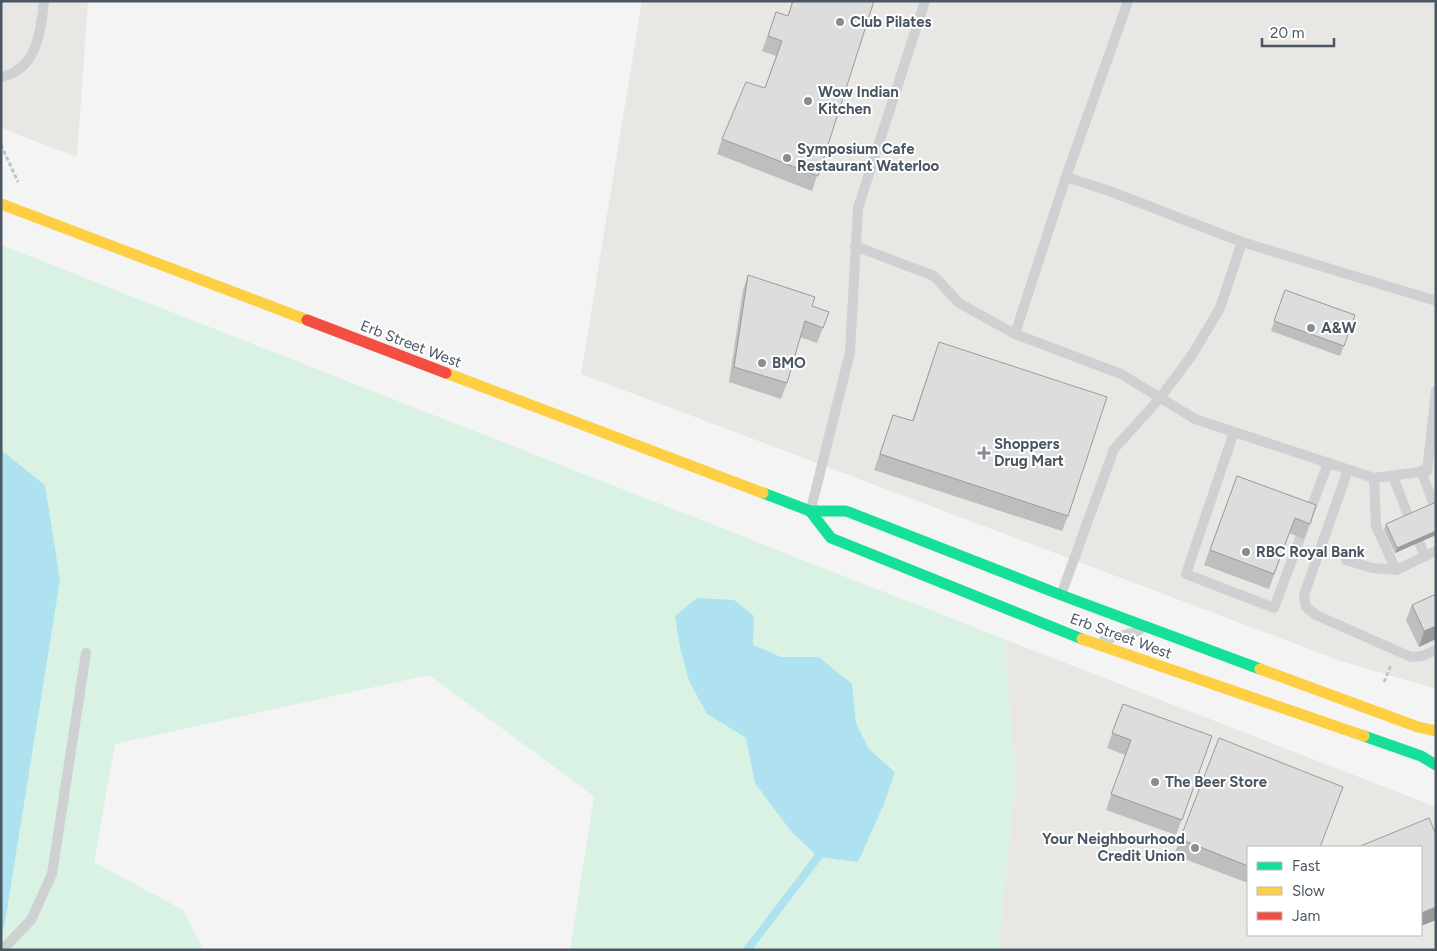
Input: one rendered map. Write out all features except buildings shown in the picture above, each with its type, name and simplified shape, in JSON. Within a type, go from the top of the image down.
[{"type":"main road","name":"Erb Street West","points":[[1,204],[810,512],[846,511],[1061,595],[1418,727],[1436,730]]},
{"type":"main road","name":"Erb Street West","points":[[810,512],[831,538],[1092,643],[1421,756],[1436,764]]},
{"type":"lane","points":[[1,77],[9,76],[18,71],[33,52],[40,32],[44,1]]},
{"type":"lane","points":[[810,512],[850,352],[858,208],[925,1]]},
{"type":"lane","points":[[1014,334],[1066,177],[1128,1]]},
{"type":"lane","points":[[1066,177],[1112,192],[1242,242],[1436,301]]},
{"type":"lane","points":[[1061,595],[1114,449],[1160,398],[1192,355],[1220,308],[1242,242]]},
{"type":"lane","points":[[855,246],[934,276],[959,304],[1014,334],[1121,374],[1195,419],[1374,478],[1428,471]]},
{"type":"lane","points":[[1435,507],[1428,471],[1436,391]]},
{"type":"lane","points":[[1234,432],[1186,574],[1274,608],[1328,463]]},
{"type":"lane","points":[[1348,470],[1304,595],[1306,607],[1316,615],[1411,657],[1422,656],[1436,650]]},
{"type":"lane","points":[[1393,476],[1410,518]]},
{"type":"lane","points":[[1374,478],[1376,526],[1396,570]]},
{"type":"lane","points":[[1419,542],[1425,556]]},
{"type":"lane","points":[[1346,560],[1372,568],[1396,570],[1436,551]]},
{"type":"lane","points":[[1092,643],[1152,628]]},
{"type":"lane","points":[[2,950],[31,920],[52,874],[86,653]]},
{"type":"shaded area","points":[[1,1],[88,1],[77,157],[1,128]]},
{"type":"shaded area","points":[[642,1],[1436,1],[1436,689],[1341,661],[581,374]]},
{"type":"shaded area","points":[[1004,639],[1436,807],[1436,950],[998,950],[1016,777]]},
{"type":"green space","points":[[1,245],[1004,639],[1016,777],[998,950],[570,950],[594,796],[429,675],[115,744],[94,862],[183,910],[204,950],[1,950],[1,928],[4,928],[45,485],[1,450]],"holes":[[[675,616],[781,657],[819,657],[852,684],[856,723],[869,749],[895,771],[884,804],[858,862],[755,783],[746,738],[707,714],[689,681],[680,648]]]},
{"type":"water","points":[[1,450],[45,485],[60,580],[4,928],[1,928]]},
{"type":"water","points":[[697,598],[734,600],[754,616],[753,645],[781,657],[819,657],[852,684],[856,723],[869,749],[895,772],[884,804],[858,862],[818,857],[790,830],[755,783],[746,738],[707,714],[689,681],[680,648],[675,616]]},
{"type":"waterway","points":[[747,950],[818,857]]},
{"type":"traffic: fast","points":[[763,493],[810,511],[846,511],[1061,595],[1260,669]]},
{"type":"traffic: fast","points":[[810,511],[831,538],[1082,639]]},
{"type":"traffic: fast","points":[[1364,736],[1421,756],[1436,765]]},
{"type":"traffic: slow","points":[[1,204],[307,320]]},
{"type":"traffic: slow","points":[[446,373],[763,493]]},
{"type":"traffic: slow","points":[[1082,639],[1364,736]]},
{"type":"traffic: slow","points":[[1260,669],[1418,727],[1436,731]]},
{"type":"traffic: jam","points":[[307,320],[446,373]]},
{"type":"place","name":"Club Pilates","points":[[840,22]]},
{"type":"place","name":"Wow Indian Kitchen","points":[[808,101]]},
{"type":"place","name":"Symposium Cafe Restaurant Waterloo","points":[[787,158]]},
{"type":"place","name":"A&W","points":[[1311,328]]},
{"type":"place","name":"BMO","points":[[762,363]]},
{"type":"place","name":"Shoppers Drug Mart","points":[[984,453]]},
{"type":"place","name":"RBC Royal Bank","points":[[1246,552]]},
{"type":"place","name":"The Beer Store","points":[[1155,782]]},
{"type":"place","name":"Your Neighbourhood Credit Union","points":[[1195,848]]}]
